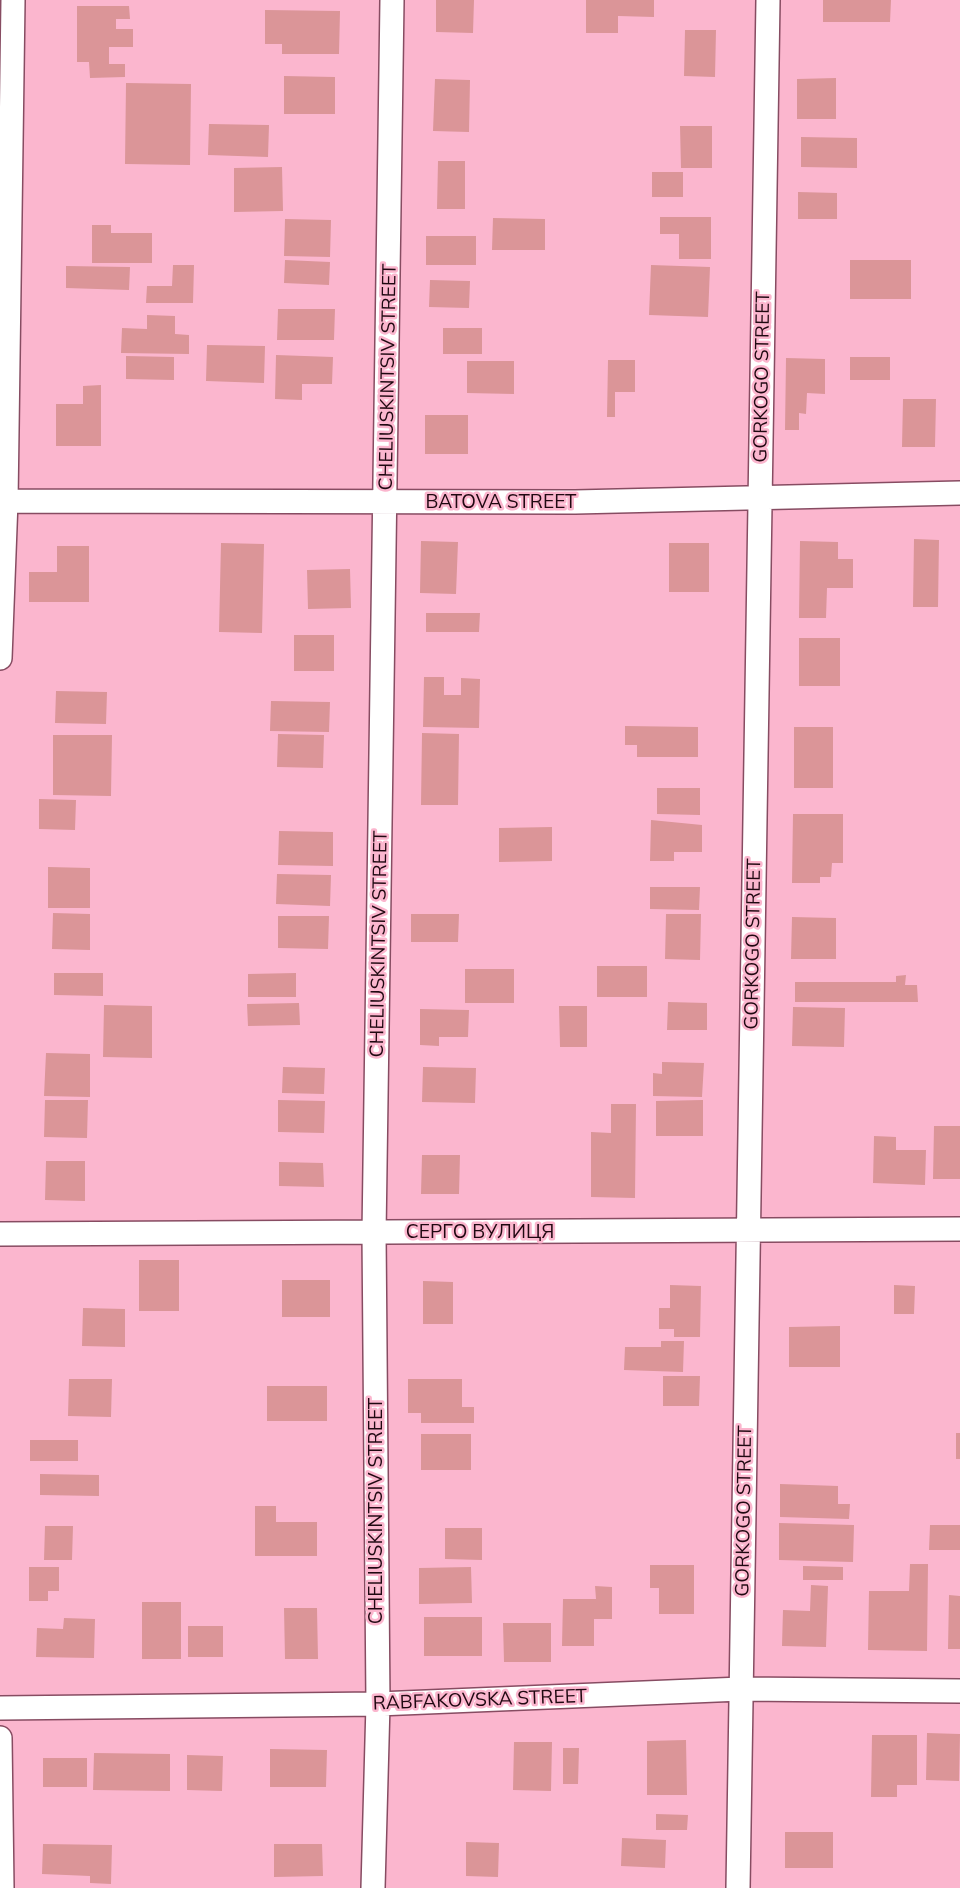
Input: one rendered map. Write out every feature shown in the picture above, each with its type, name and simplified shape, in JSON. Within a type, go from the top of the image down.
[{"type":"street","points":[[0,658],[13,0]]},
{"type":"street","name":"CHELIUSKINTSIV STREET","points":[[373,1888],[378,1704],[374,1233],[392,0]]},
{"type":"street","name":"GORKOGO STREET","points":[[738,1888],[768,0]]},
{"type":"street","name":"BATOVA STREET","points":[[3,501],[760,499],[960,493]]},
{"type":"street","name":"СЕРГО ВУЛИЦЯ","points":[[0,1234],[960,1229]]},
{"type":"street","name":"RABFAKOVSKA STREET","points":[[0,1708],[378,1704],[741,1689],[960,1691]]},
{"type":"street","points":[[0,1738],[2,1888]]},
{"type":"building","points":[[436,0],[474,0],[473,33],[436,32]]},
{"type":"building","points":[[586,0],[654,0],[654,17],[618,16],[618,33],[586,33]]},
{"type":"building","points":[[823,0],[891,0],[890,22],[823,22]]},
{"type":"building","points":[[77,6],[129,6],[130,19],[116,19],[116,29],[133,29],[133,47],[109,47],[109,64],[125,64],[125,77],[90,78],[89,62],[77,62]]},
{"type":"building","points":[[265,10],[340,11],[339,54],[282,54],[282,44],[265,44]]},
{"type":"building","points":[[685,30],[716,30],[715,77],[684,76]]},
{"type":"building","points":[[284,76],[335,77],[335,114],[284,114]]},
{"type":"building","points":[[836,78],[836,119],[797,119],[797,79]]},
{"type":"building","points":[[435,79],[470,80],[469,132],[433,131]]},
{"type":"building","points":[[126,83],[191,84],[190,165],[125,164]]},
{"type":"building","points":[[209,124],[269,125],[268,157],[208,155]]},
{"type":"building","points":[[680,126],[712,126],[712,168],[681,168]]},
{"type":"building","points":[[801,137],[857,138],[857,168],[801,167]]},
{"type":"building","points":[[438,161],[465,161],[465,209],[437,209]]},
{"type":"building","points":[[282,167],[283,211],[234,212],[234,168]]},
{"type":"building","points":[[652,172],[683,172],[683,197],[652,197]]},
{"type":"building","points":[[798,192],[837,193],[837,219],[798,219]]},
{"type":"building","points":[[660,217],[711,217],[711,259],[679,259],[679,234],[660,234]]},
{"type":"building","points":[[493,218],[545,219],[545,250],[492,250]]},
{"type":"building","points":[[285,219],[331,220],[330,257],[284,256]]},
{"type":"building","points":[[92,225],[111,225],[111,233],[152,233],[152,263],[92,263]]},
{"type":"building","points":[[426,236],[476,236],[476,265],[426,265]]},
{"type":"building","points":[[285,260],[330,262],[329,285],[284,283]]},
{"type":"building","points":[[850,260],[911,260],[911,299],[850,299]]},
{"type":"building","points":[[173,265],[194,265],[193,303],[146,303],[147,286],[172,286]]},
{"type":"building","points":[[651,265],[710,267],[708,317],[649,315]]},
{"type":"building","points":[[66,266],[130,267],[129,290],[66,288]]},
{"type":"building","points":[[430,280],[470,281],[469,308],[429,307]]},
{"type":"building","points":[[278,309],[335,309],[334,340],[277,340]]},
{"type":"building","points":[[147,315],[175,316],[175,334],[189,335],[189,354],[121,353],[122,328],[147,329]]},
{"type":"building","points":[[443,328],[482,328],[482,354],[443,354]]},
{"type":"building","points":[[207,345],[265,346],[264,383],[206,381]]},
{"type":"building","points":[[276,355],[333,357],[332,384],[302,384],[302,400],[275,399]]},
{"type":"building","points":[[126,356],[174,357],[174,380],[126,379]]},
{"type":"building","points":[[850,357],[890,357],[890,380],[850,380]]},
{"type":"building","points":[[786,358],[825,359],[825,394],[807,393],[806,414],[799,413],[799,430],[785,430]]},
{"type":"building","points":[[608,360],[635,360],[635,392],[615,392],[615,417],[607,417]]},
{"type":"building","points":[[467,361],[514,361],[514,394],[467,393]]},
{"type":"building","points":[[101,385],[101,446],[56,446],[56,404],[83,404],[83,386]]},
{"type":"building","points":[[903,399],[936,399],[935,447],[902,447]]},
{"type":"building","points":[[425,415],[468,415],[468,454],[425,454]]},
{"type":"building","points":[[914,539],[939,540],[938,607],[913,607]]},
{"type":"building","points":[[421,541],[458,542],[456,594],[420,593]]},
{"type":"building","points":[[800,541],[838,542],[838,559],[853,559],[853,588],[827,588],[826,618],[799,618]]},
{"type":"building","points":[[221,543],[264,544],[262,633],[219,632]]},
{"type":"building","points":[[669,543],[709,543],[709,592],[669,592]]},
{"type":"building","points":[[57,546],[89,546],[89,602],[29,602],[29,572],[57,572]]},
{"type":"building","points":[[350,569],[351,608],[308,609],[307,570]]},
{"type":"building","points":[[426,613],[480,613],[479,632],[426,632]]},
{"type":"building","points":[[294,635],[334,635],[334,671],[294,671]]},
{"type":"building","points":[[799,638],[840,638],[840,686],[799,686]]},
{"type":"building","points":[[424,677],[444,677],[444,695],[461,695],[461,678],[480,679],[479,728],[423,727]]},
{"type":"building","points":[[56,691],[107,692],[106,724],[55,723]]},
{"type":"building","points":[[271,701],[330,702],[329,732],[270,731]]},
{"type":"building","points":[[625,726],[698,727],[698,757],[637,757],[637,745],[625,745]]},
{"type":"building","points":[[794,727],[833,727],[833,788],[794,788]]},
{"type":"building","points":[[422,733],[459,734],[458,805],[421,805]]},
{"type":"building","points":[[278,734],[324,735],[323,768],[277,767]]},
{"type":"building","points":[[53,735],[112,735],[111,796],[53,795]]},
{"type":"building","points":[[657,788],[700,788],[700,815],[657,814]]},
{"type":"building","points":[[39,799],[76,800],[75,830],[39,829]]},
{"type":"building","points":[[793,814],[843,814],[843,863],[832,863],[831,877],[820,877],[820,883],[792,883]]},
{"type":"building","points":[[651,820],[702,825],[702,852],[674,852],[674,861],[650,861]]},
{"type":"building","points":[[552,827],[552,861],[499,862],[499,828]]},
{"type":"building","points":[[279,831],[333,832],[333,866],[278,865]]},
{"type":"building","points":[[48,867],[90,868],[90,908],[48,908]]},
{"type":"building","points":[[277,874],[331,875],[330,906],[276,904]]},
{"type":"building","points":[[650,887],[700,887],[699,910],[650,909]]},
{"type":"building","points":[[53,913],[90,914],[90,950],[52,949]]},
{"type":"building","points":[[411,914],[459,914],[458,942],[411,942]]},
{"type":"building","points":[[666,914],[701,914],[700,960],[665,959]]},
{"type":"building","points":[[278,916],[329,916],[328,949],[278,948]]},
{"type":"building","points":[[792,917],[836,918],[836,959],[791,959]]},
{"type":"building","points":[[597,966],[647,966],[647,997],[597,997]]},
{"type":"building","points":[[465,969],[514,969],[514,1003],[465,1003]]},
{"type":"building","points":[[54,973],[103,973],[103,996],[54,995]]},
{"type":"building","points":[[296,973],[296,997],[248,997],[248,974]]},
{"type":"building","points":[[906,975],[905,985],[917,985],[918,1002],[795,1002],[795,982],[896,982],[896,976]]},
{"type":"building","points":[[668,1002],[707,1003],[707,1030],[667,1030]]},
{"type":"building","points":[[299,1003],[300,1025],[248,1026],[247,1004]]},
{"type":"building","points":[[104,1005],[152,1006],[152,1058],[103,1057]]},
{"type":"building","points":[[559,1006],[587,1006],[587,1047],[560,1047]]},
{"type":"building","points":[[793,1007],[845,1008],[844,1047],[792,1046]]},
{"type":"building","points":[[420,1009],[469,1010],[468,1037],[439,1037],[439,1046],[420,1045]]},
{"type":"building","points":[[46,1053],[90,1054],[90,1097],[44,1096]]},
{"type":"building","points":[[662,1062],[704,1063],[702,1097],[653,1096],[653,1073],[662,1074]]},
{"type":"building","points":[[283,1067],[325,1068],[324,1094],[282,1093]]},
{"type":"building","points":[[423,1067],[476,1068],[475,1103],[422,1102]]},
{"type":"building","points":[[45,1100],[88,1100],[87,1138],[44,1137]]},
{"type":"building","points":[[278,1100],[325,1101],[324,1133],[278,1132]]},
{"type":"building","points":[[703,1100],[703,1136],[656,1136],[656,1101]]},
{"type":"building","points":[[611,1104],[636,1104],[635,1198],[591,1197],[591,1132],[611,1133]]},
{"type":"building","points":[[934,1126],[960,1126],[960,1179],[933,1179]]},
{"type":"building","points":[[874,1136],[896,1137],[896,1150],[926,1150],[925,1185],[873,1183]]},
{"type":"building","points":[[422,1155],[460,1155],[459,1194],[421,1194]]},
{"type":"building","points":[[46,1161],[85,1161],[85,1201],[45,1200]]},
{"type":"building","points":[[279,1162],[323,1163],[324,1187],[279,1186]]},
{"type":"building","points":[[139,1260],[179,1260],[179,1311],[139,1311]]},
{"type":"building","points":[[282,1280],[330,1280],[330,1317],[282,1317]]},
{"type":"building","points":[[423,1281],[453,1282],[453,1324],[423,1324]]},
{"type":"building","points":[[670,1285],[701,1286],[700,1337],[674,1337],[674,1329],[659,1329],[659,1308],[670,1308]]},
{"type":"building","points":[[894,1285],[915,1286],[914,1314],[894,1314]]},
{"type":"building","points":[[83,1308],[125,1309],[125,1347],[82,1346]]},
{"type":"building","points":[[840,1326],[840,1367],[789,1367],[789,1327]]},
{"type":"building","points":[[661,1341],[684,1341],[683,1372],[624,1370],[625,1347],[661,1347]]},
{"type":"building","points":[[663,1376],[700,1376],[699,1406],[663,1406]]},
{"type":"building","points":[[69,1379],[112,1379],[111,1417],[68,1416]]},
{"type":"building","points":[[408,1379],[462,1379],[462,1407],[474,1407],[474,1423],[421,1423],[421,1413],[408,1413]]},
{"type":"building","points":[[267,1386],[327,1386],[327,1421],[267,1421]]},
{"type":"building","points":[[956,1433],[960,1433],[960,1459],[956,1459]]},
{"type":"building","points":[[421,1434],[471,1434],[471,1470],[421,1470]]},
{"type":"building","points":[[30,1440],[78,1440],[78,1461],[30,1461]]},
{"type":"building","points":[[40,1474],[99,1475],[99,1496],[40,1495]]},
{"type":"building","points":[[780,1484],[838,1486],[838,1504],[850,1504],[849,1519],[780,1517]]},
{"type":"building","points":[[255,1506],[276,1506],[276,1522],[317,1522],[317,1556],[255,1556]]},
{"type":"building","points":[[779,1523],[854,1525],[853,1562],[779,1560]]},
{"type":"building","points":[[930,1525],[960,1525],[960,1550],[929,1550]]},
{"type":"building","points":[[45,1526],[73,1526],[72,1560],[44,1560]]},
{"type":"building","points":[[445,1528],[482,1528],[482,1560],[445,1559]]},
{"type":"building","points":[[910,1564],[928,1564],[927,1651],[868,1650],[869,1591],[909,1591]]},
{"type":"building","points":[[650,1565],[694,1565],[694,1614],[659,1614],[659,1588],[650,1588]]},
{"type":"building","points":[[803,1566],[843,1567],[843,1580],[803,1580]]},
{"type":"building","points":[[29,1567],[59,1567],[59,1591],[48,1591],[48,1601],[29,1601]]},
{"type":"building","points":[[471,1567],[472,1603],[419,1604],[419,1568]]},
{"type":"building","points":[[811,1585],[828,1586],[826,1647],[782,1646],[783,1610],[810,1611]]},
{"type":"building","points":[[595,1586],[612,1587],[612,1619],[594,1619],[594,1646],[562,1646],[563,1599],[596,1599]]},
{"type":"building","points":[[949,1595],[960,1596],[960,1649],[948,1649]]},
{"type":"building","points":[[142,1602],[181,1602],[181,1659],[142,1659]]},
{"type":"building","points":[[284,1608],[317,1608],[318,1659],[285,1659]]},
{"type":"building","points":[[424,1617],[482,1617],[482,1656],[424,1656]]},
{"type":"building","points":[[64,1618],[95,1619],[94,1658],[36,1657],[37,1628],[63,1629]]},
{"type":"building","points":[[503,1623],[551,1623],[551,1662],[504,1662]]},
{"type":"building","points":[[188,1626],[223,1626],[223,1657],[188,1657]]},
{"type":"building","points":[[927,1733],[960,1734],[959,1781],[926,1780]]},
{"type":"building","points":[[872,1735],[917,1735],[917,1785],[897,1785],[897,1797],[871,1797]]},
{"type":"building","points":[[686,1740],[687,1795],[647,1795],[647,1741]]},
{"type":"building","points":[[514,1742],[552,1742],[551,1791],[513,1790]]},
{"type":"building","points":[[563,1748],[579,1748],[578,1784],[563,1784]]},
{"type":"building","points":[[270,1749],[327,1750],[326,1787],[270,1787]]},
{"type":"building","points":[[94,1753],[170,1754],[170,1791],[93,1790]]},
{"type":"building","points":[[187,1755],[223,1756],[222,1791],[187,1790]]},
{"type":"building","points":[[43,1758],[87,1758],[87,1787],[43,1787]]},
{"type":"building","points":[[656,1814],[688,1815],[687,1830],[656,1830]]},
{"type":"building","points":[[785,1832],[833,1832],[833,1868],[785,1868]]},
{"type":"building","points":[[622,1838],[666,1840],[665,1868],[621,1866]]},
{"type":"building","points":[[466,1842],[499,1843],[498,1877],[466,1876]]},
{"type":"building","points":[[43,1844],[112,1845],[111,1884],[90,1883],[90,1876],[42,1874]]},
{"type":"building","points":[[274,1844],[322,1844],[323,1876],[274,1877]]}]
